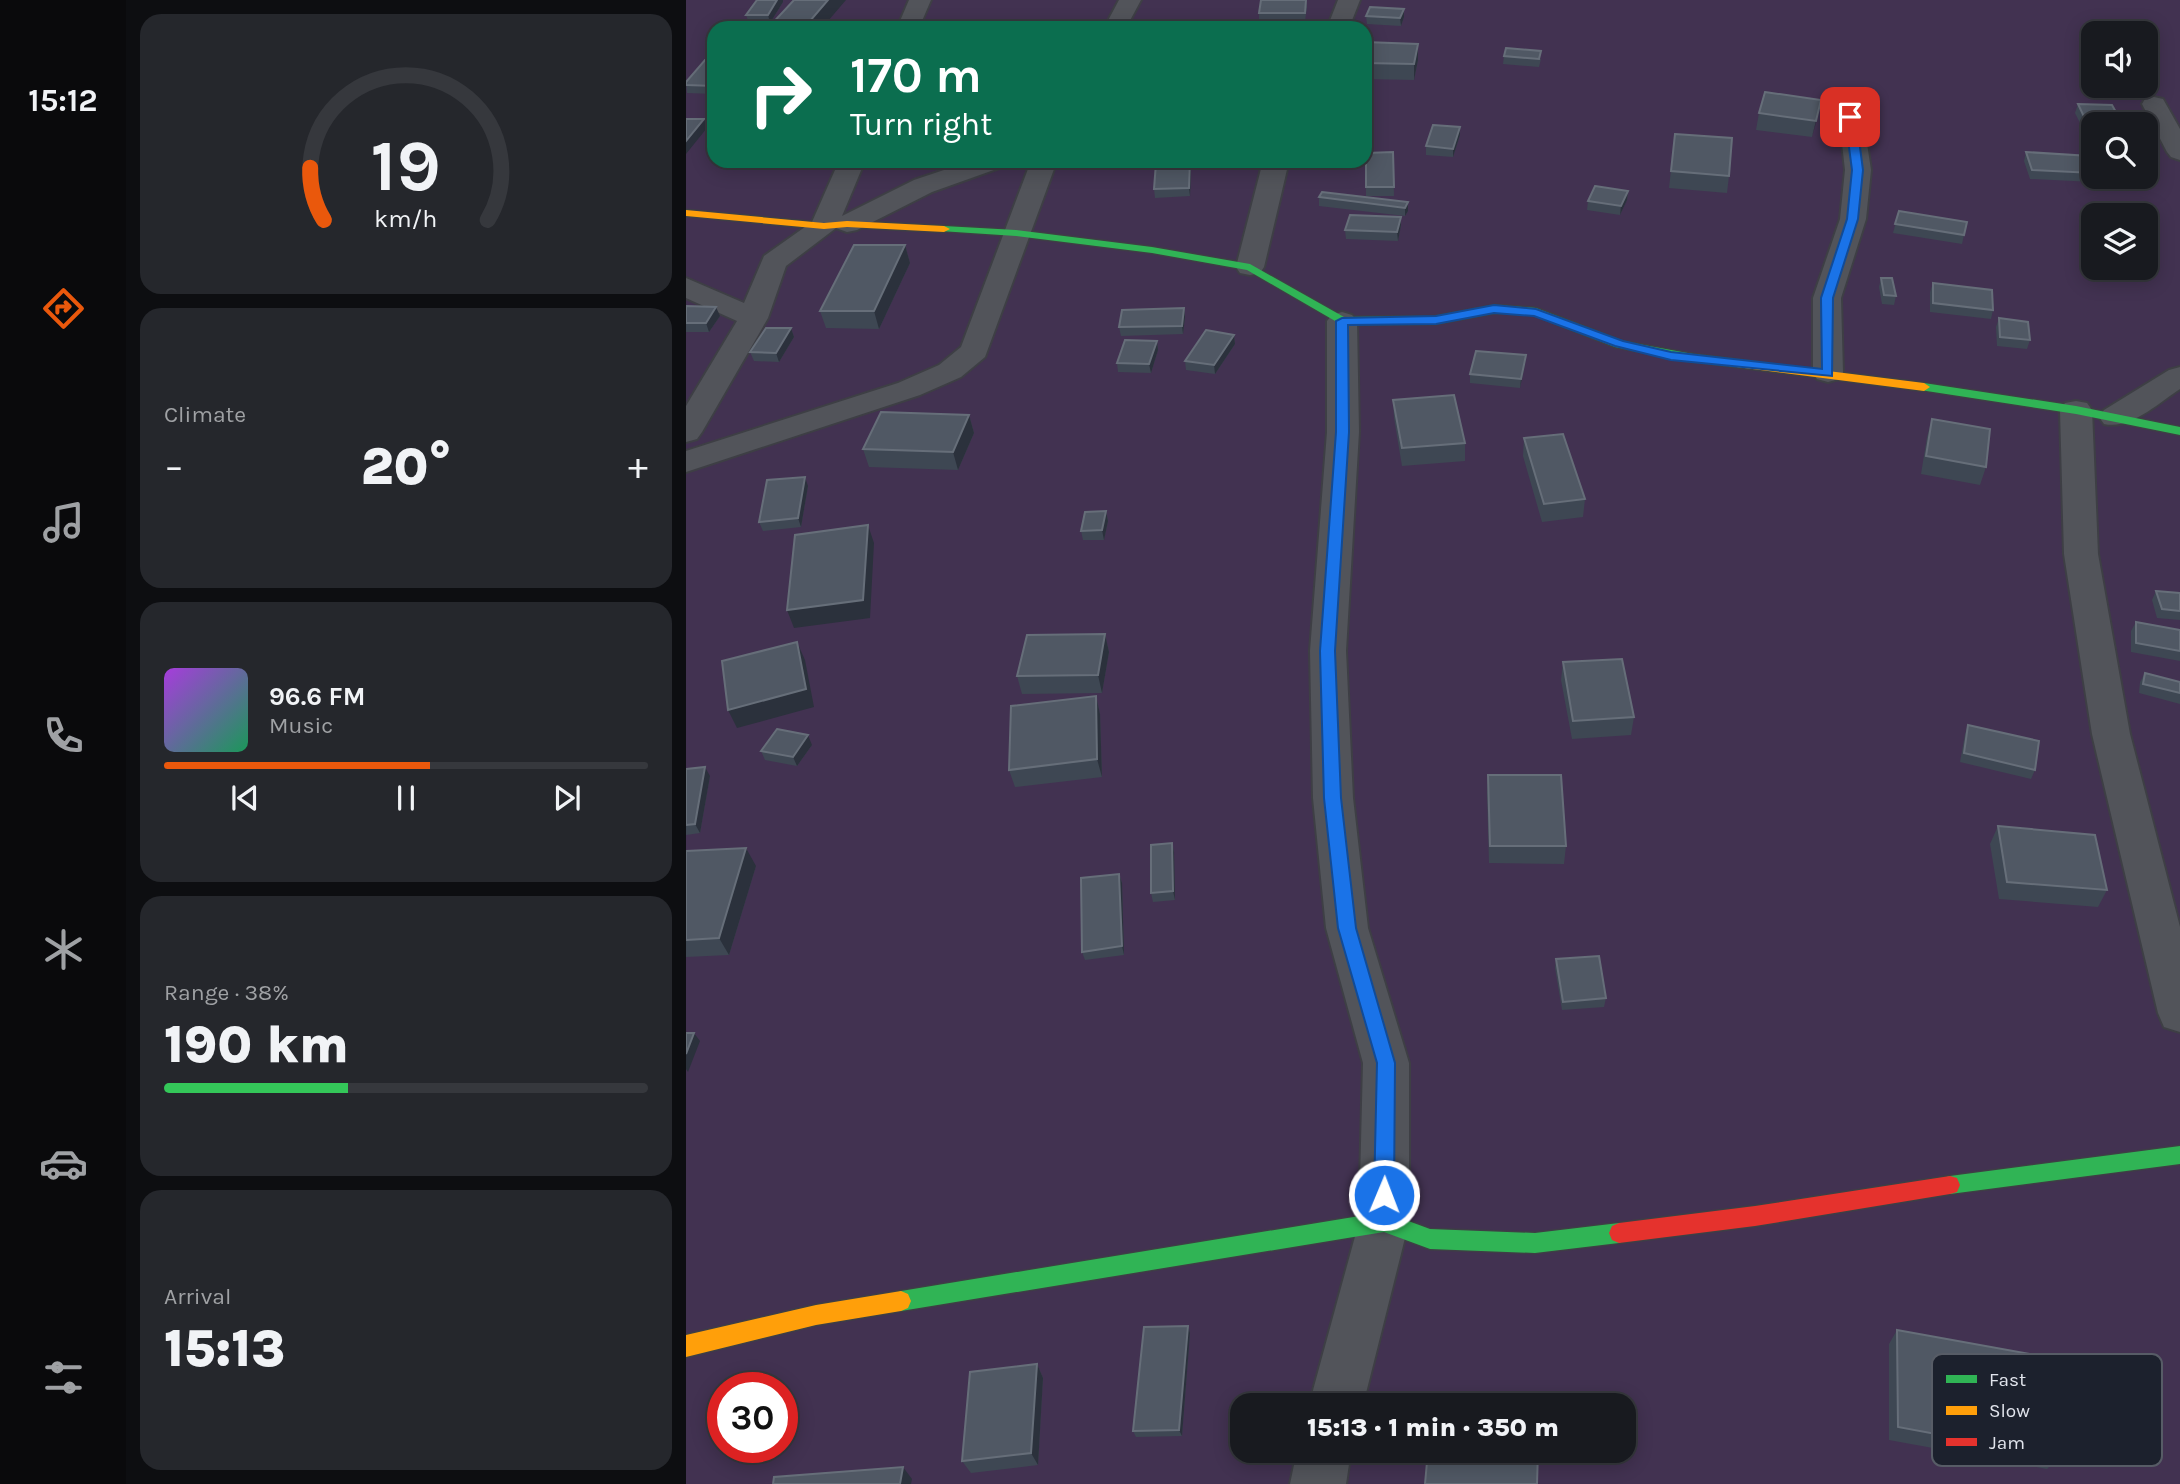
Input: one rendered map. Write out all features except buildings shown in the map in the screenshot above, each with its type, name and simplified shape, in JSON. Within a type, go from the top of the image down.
[{"type":"street","points":[[911,21],[920,0]]},
{"type":"street","points":[[1119,21],[1130,0]]},
{"type":"street","points":[[1341,21],[1349,0]]},
{"type":"street","points":[[2154,104],[2180,152]]},
{"type":"street","points":[[1828,373],[1827,298],[1853,219],[1857,170],[1850,117]]},
{"type":"street","points":[[836,225],[850,168]]},
{"type":"street","points":[[686,432],[753,318],[774,262],[836,225],[923,186],[976,168]]},
{"type":"street","points":[[686,462],[909,389],[950,370],[974,351],[1041,168]]},
{"type":"street","points":[[1250,267],[1274,168]]},
{"type":"street","points":[[686,213],[836,225],[1016,233],[1152,250],[1250,267],[1342,321],[1436,320],[1494,309],[1536,312],[1619,344],[1671,356],[1828,373],[2076,410],[2180,430]]},
{"type":"street","points":[[686,287],[753,318]]},
{"type":"street","points":[[1339,1393],[1384,1222],[1386,1063],[1347,928],[1333,798],[1328,651],[1343,432],[1342,321]]},
{"type":"street","points":[[2115,417],[2180,376]]},
{"type":"street","points":[[2076,410],[2081,554],[2111,734],[2180,1013]]},
{"type":"street","points":[[686,1346],[816,1315],[1384,1222],[1430,1239],[1535,1243],[1755,1216],[2016,1174],[2180,1155]]},
{"type":"street","points":[[1318,1484],[1322,1463]]},
{"type":"shaded area","points":[[686,0],[2180,0],[2180,1484],[686,1484]]},
{"type":"traffic: fast","points":[[944,229],[1016,233],[1152,250],[1250,267],[1342,321],[1436,320],[1495,309],[1536,312],[1619,344],[1693,358]]},
{"type":"traffic: fast","points":[[1924,387],[2076,410],[2180,431]]},
{"type":"traffic: fast","points":[[1950,1185],[2180,1155]]},
{"type":"traffic: fast","points":[[901,1301],[1384,1222],[1430,1239],[1535,1243],[1619,1233]]},
{"type":"traffic: slow","points":[[686,213],[824,226],[847,224],[944,229]]},
{"type":"traffic: slow","points":[[1693,358],[1924,387]]},
{"type":"traffic: slow","points":[[686,1346],[816,1315],[901,1301]]},
{"type":"traffic: jam","points":[[1619,1233],[1755,1216],[1950,1185]]},
{"type":"route","points":[[1384,1195],[1386,1063],[1347,928],[1333,798],[1328,651],[1343,432],[1342,321],[1436,320],[1494,309],[1536,312],[1619,344],[1671,356],[1828,373],[1827,298],[1853,219],[1857,170],[1850,117]]}]
